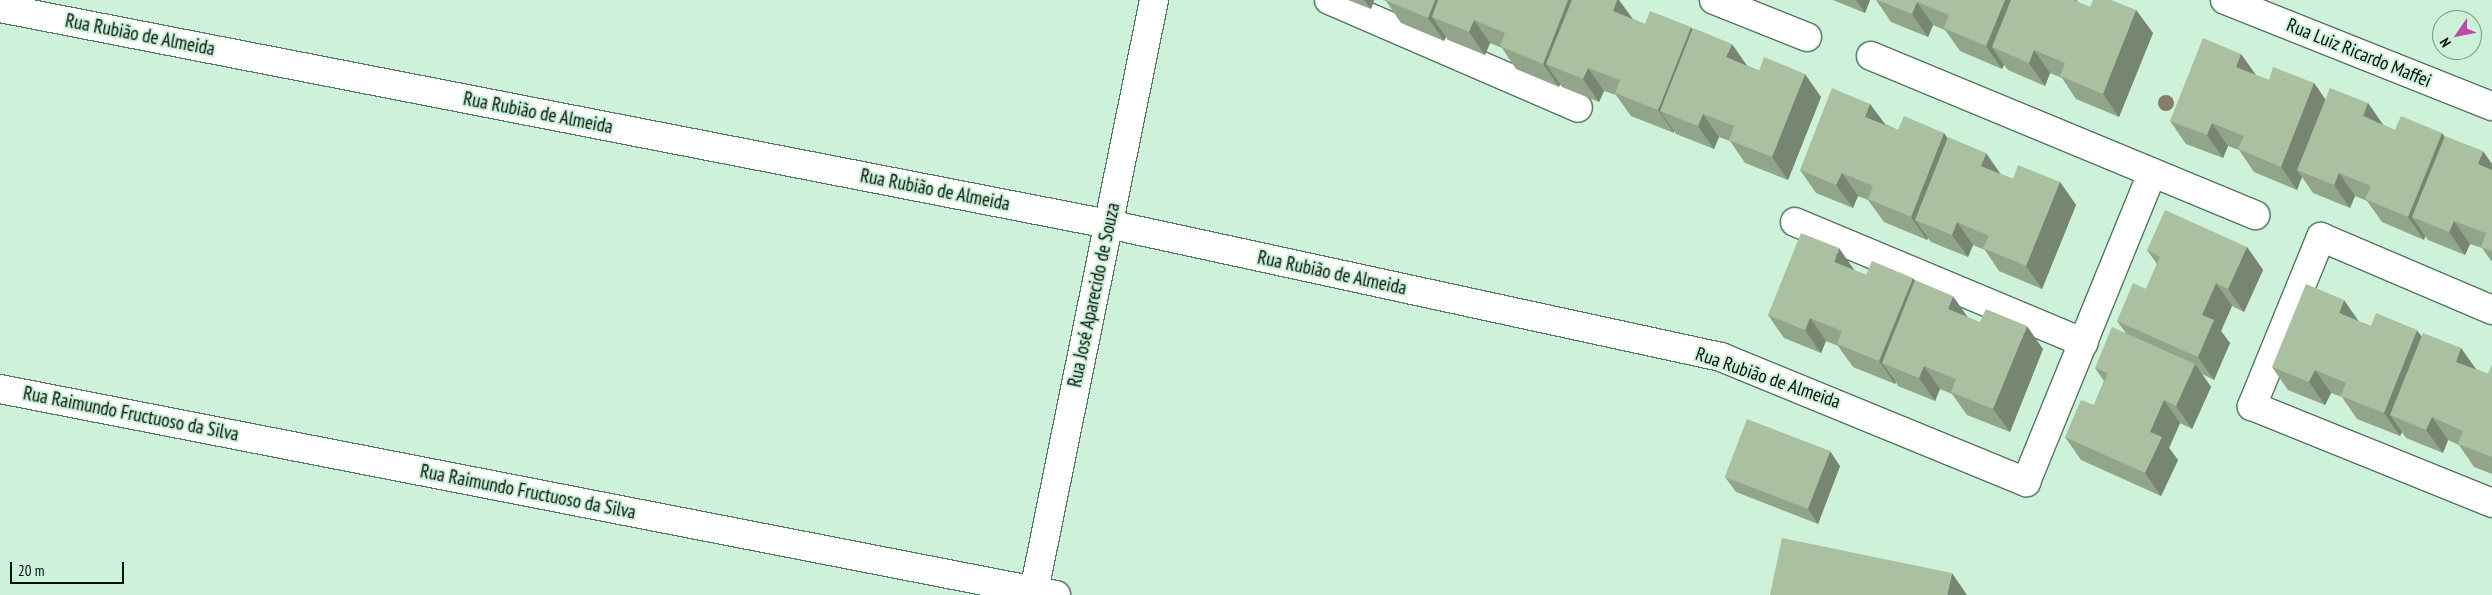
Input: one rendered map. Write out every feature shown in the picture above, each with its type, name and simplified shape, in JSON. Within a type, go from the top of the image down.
[{"type":"street","name":"Rua José Aparecido de Souza","points":[[1045,593],[1108,224],[1154,0]]},
{"type":"street","points":[[1329,0],[1578,108]]},
{"type":"street","points":[[1714,0],[1807,37]]},
{"type":"street","name":"Rua Luiz Ricardo Maffei","points":[[2225,0],[2492,106]]},
{"type":"street","name":"Rua Rubião de Almeida","points":[[0,8],[1108,224],[1721,357],[1860,411],[2026,482],[2084,343]]},
{"type":"street","points":[[1871,56],[2152,174],[2255,215]]},
{"type":"street","points":[[1795,222],[2084,343],[2152,174]]},
{"type":"street","points":[[2492,310],[2321,237],[2252,406],[2492,504]]},
{"type":"street","name":"Rua Raimundo Fructuoso da Silva","points":[[0,389],[1045,593]]},
{"type":"building","points":[[1385,0],[1435,0],[1428,18]]},
{"type":"building","points":[[1438,0],[1568,0],[1543,64],[1500,46],[1505,33],[1474,20],[1469,32],[1432,17]]},
{"type":"building","points":[[1572,0],[1617,0],[1613,11],[1645,24],[1650,11],[1691,27],[1658,110],[1615,93],[1620,80],[1588,68],[1583,79],[1546,64]]},
{"type":"building","points":[[1877,0],[2005,0],[1986,46],[1944,28],[1949,15],[1917,2],[1912,14]]},
{"type":"building","points":[[2011,0],[2073,0],[2090,7],[2093,0],[2111,0],[2136,10],[2103,94],[2060,76],[2065,63],[2034,50],[2029,63],[1992,47]]},
{"type":"building","points":[[1693,28],[1732,44],[1726,57],[1759,71],[1764,57],[1805,74],[1772,157],[1729,140],[1734,126],[1703,114],[1698,126],[1660,111]]},
{"type":"building","points":[[2203,38],[2241,54],[2236,67],[2269,80],[2273,67],[2314,83],[2281,167],[2238,149],[2244,136],[2212,123],[2207,135],[2170,121]]},
{"type":"building","points":[[1832,88],[1870,104],[1865,117],[1898,130],[1904,116],[1944,133],[1911,217],[1868,199],[1873,186],[1842,173],[1836,185],[1800,170]]},
{"type":"building","points":[[2330,88],[2368,103],[2363,116],[2395,130],[2401,116],[2442,133],[2408,217],[2365,199],[2371,186],[2339,173],[2334,185],[2297,170]]},
{"type":"building","points":[[2445,136],[2483,151],[2478,164],[2492,170],[2492,251],[2481,247],[2486,233],[2454,221],[2449,232],[2412,217]]},
{"type":"building","points":[[1948,137],[1986,153],[1981,166],[2013,179],[2018,165],[2060,182],[2026,266],[1983,248],[1989,236],[1957,222],[1952,235],[1915,220]]},
{"type":"building","points":[[2165,210],[2247,247],[2228,289],[2216,283],[2202,315],[2214,320],[2198,357],[2117,321],[2133,283],[2146,289],[2160,257],[2147,250]]},
{"type":"building","points":[[1801,233],[1839,248],[1834,262],[1866,275],[1872,261],[1913,278],[1879,361],[1837,344],[1842,331],[1810,318],[1805,330],[1768,315]]},
{"type":"building","points":[[1915,280],[1953,296],[1948,309],[1980,322],[1986,309],[2027,326],[1993,409],[1951,392],[1956,379],[1924,366],[1919,378],[1882,363]]},
{"type":"building","points":[[2306,284],[2344,300],[2339,313],[2371,326],[2376,313],[2417,330],[2384,413],[2341,396],[2346,383],[2315,370],[2309,382],[2272,367]]},
{"type":"building","points":[[2112,327],[2195,364],[2176,406],[2164,400],[2150,432],[2162,437],[2145,473],[2065,437],[2081,400],[2094,405],[2108,373],[2095,368]]},
{"type":"building","points":[[2423,333],[2461,348],[2456,362],[2488,374],[2492,365],[2492,457],[2458,444],[2463,431],[2432,417],[2426,430],[2390,415]]},
{"type":"building","points":[[1747,419],[1830,451],[1808,509],[1725,477]]},
{"type":"building","points":[[1782,538],[1952,573],[1947,595],[1770,595]]}]
